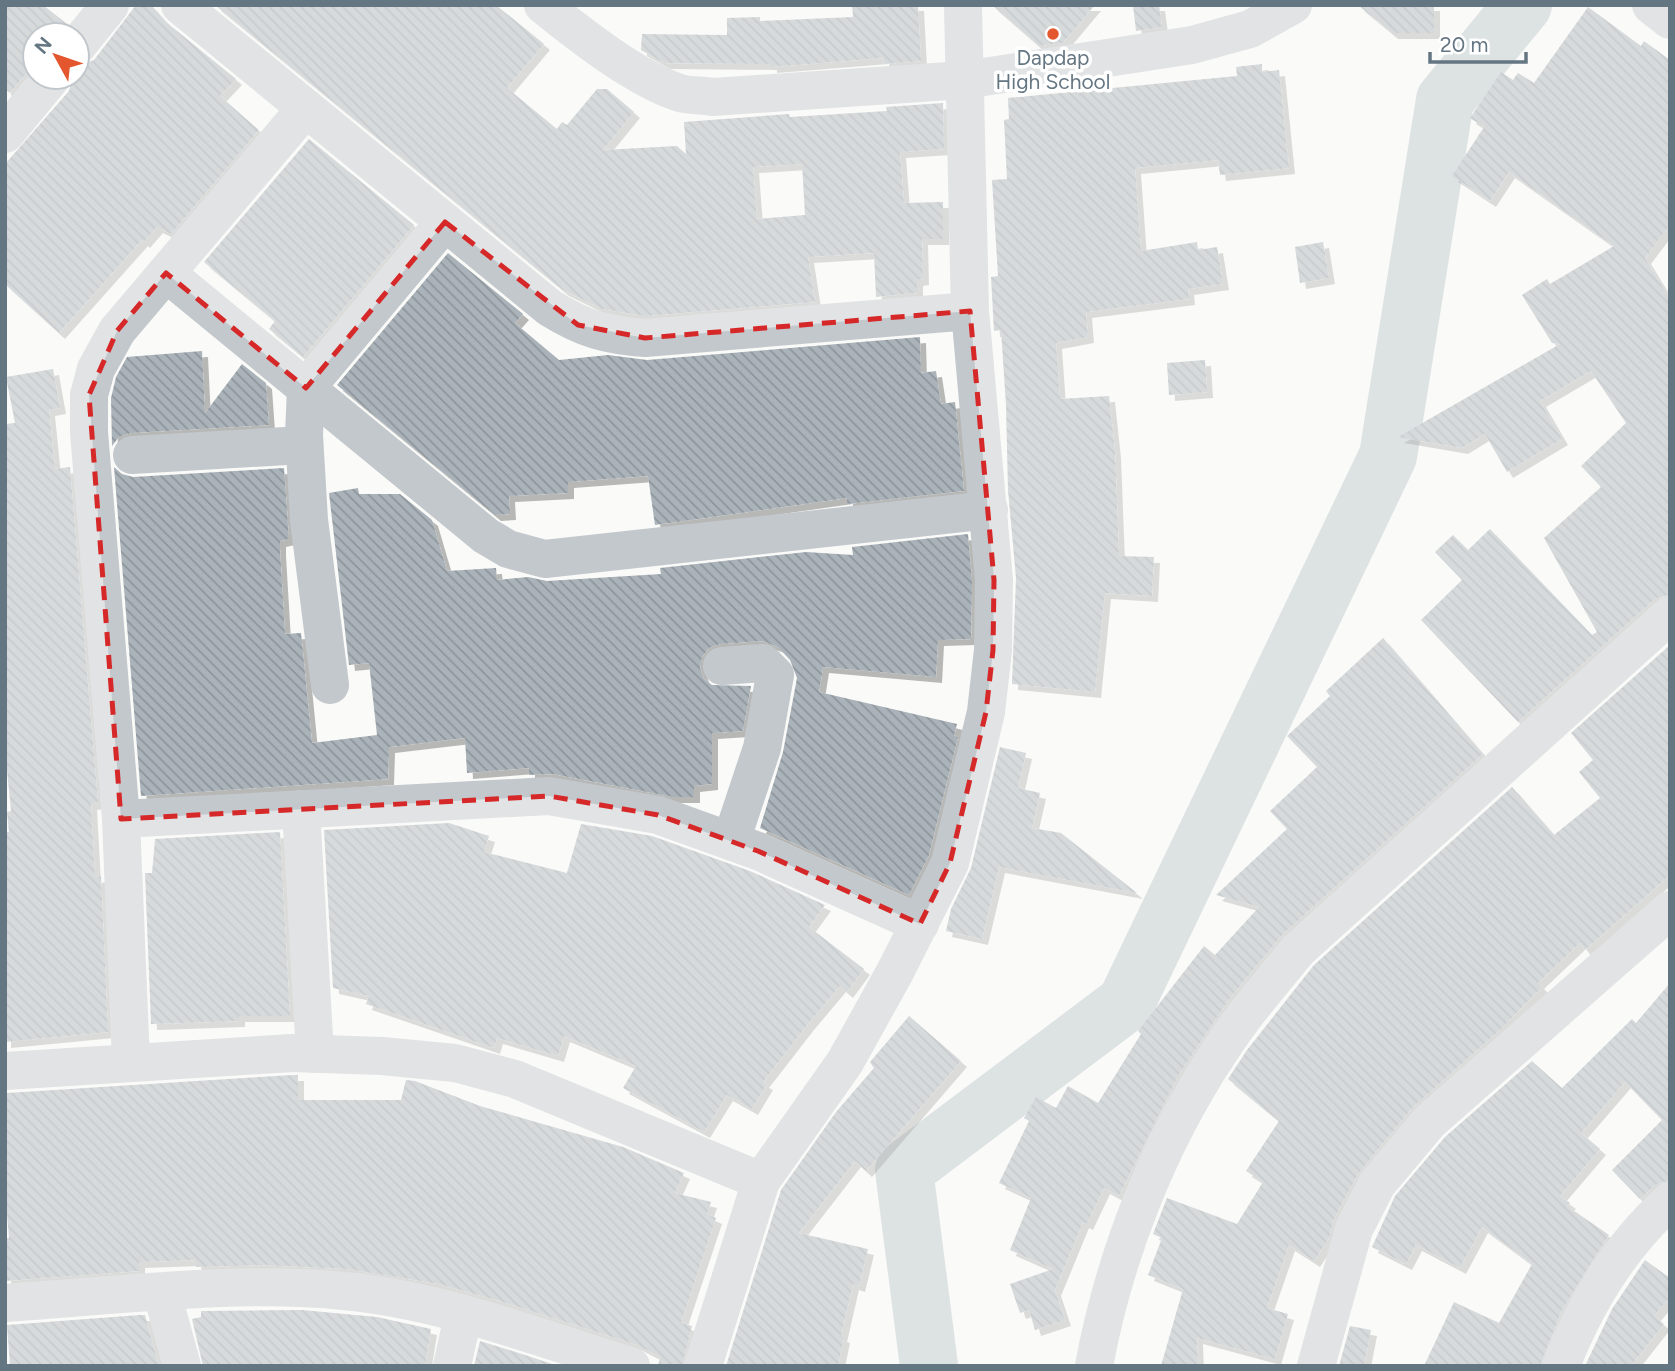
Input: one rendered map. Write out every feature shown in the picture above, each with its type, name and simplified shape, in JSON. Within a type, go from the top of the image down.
[{"type":"street","points":[[91,29],[110,5]]},
{"type":"street","points":[[180,5],[550,307],[578,325],[608,335],[645,338],[970,311]]},
{"type":"street","points":[[543,5],[583,37],[681,93],[713,97],[964,80],[1192,45],[1250,29],[1293,5]]},
{"type":"street","points":[[703,1366],[761,1181],[845,1062],[950,863],[986,712],[993,650],[994,580],[970,311],[962,5]]},
{"type":"street","points":[[1651,5],[1670,20]]},
{"type":"street","points":[[5,134],[40,91]]},
{"type":"street","points":[[131,1063],[121,819],[100,579],[89,432],[89,395],[96,369],[117,331],[306,108]]},
{"type":"street","points":[[330,685],[309,520],[304,445],[306,388],[445,222]]},
{"type":"street","points":[[166,273],[486,536],[529,556],[545,559],[989,510]]},
{"type":"street","points":[[132,455],[304,445]]},
{"type":"street","points":[[1094,1366],[1104,1311],[1144,1199],[1184,1112],[1220,1051],[1261,995],[1298,950],[1670,615]]},
{"type":"street","points":[[722,666],[763,663],[775,675],[762,748],[731,842]]},
{"type":"street","points":[[121,819],[549,796],[658,815],[758,851],[920,924]]},
{"type":"street","points":[[301,809],[315,1054]]},
{"type":"street","points":[[1316,1366],[1354,1229],[1377,1184],[1429,1122],[1670,910]]},
{"type":"street","points":[[5,1071],[315,1054],[455,1063],[515,1080],[761,1181]]},
{"type":"street","points":[[1560,1366],[1574,1331],[1601,1284],[1635,1237],[1670,1201]]},
{"type":"street","points":[[5,1303],[264,1288],[343,1290],[405,1299],[631,1366]]},
{"type":"street","points":[[162,1293],[183,1366]]},
{"type":"street","points":[[452,1366],[463,1316]]},
{"type":"highlighted area","points":[[445,222],[578,325],[645,338],[970,311],[994,580],[993,650],[986,712],[950,863],[920,924],[758,851],[658,815],[549,796],[121,819],[89,395],[117,331],[166,273],[306,388]]},
{"type":"building","points":[[5,5],[43,5],[63,21],[21,21],[21,80],[10,93],[5,89]]},
{"type":"building","points":[[136,5],[151,5],[166,22],[236,79],[220,96],[259,130],[171,234],[157,227],[144,242],[142,240],[59,333],[5,284],[5,164],[69,91],[91,91],[91,61]]},
{"type":"building","points":[[215,5],[496,5],[544,44],[507,88],[557,129],[562,122],[567,125],[597,89],[607,89],[634,112],[603,150],[677,146],[686,154],[684,122],[789,114],[790,117],[887,111],[886,107],[943,103],[944,149],[900,152],[904,203],[943,202],[943,239],[922,239],[923,279],[917,280],[917,293],[876,297],[874,253],[808,257],[815,302],[645,316],[602,309],[563,290]],"holes":[[[802,164],[805,215],[757,219],[753,167]]]},
{"type":"building","points":[[852,5],[918,5],[921,61],[884,64],[883,58],[771,67],[771,64],[664,63],[641,50],[642,34],[727,35],[727,18],[760,17],[760,21],[853,17]]},
{"type":"building","points":[[992,5],[1095,5],[1063,43],[1039,46]]},
{"type":"building","points":[[1133,5],[1159,5],[1162,27],[1136,31]]},
{"type":"building","points":[[1358,5],[1434,5],[1434,33],[1392,33]]},
{"type":"building","points":[[1588,7],[1641,46],[1644,41],[1670,60],[1670,225],[1645,258],[1670,299],[1670,594],[1655,599],[1518,722],[1421,620],[1462,580],[1435,552],[1453,535],[1468,550],[1490,529],[1592,635],[1597,632],[1544,538],[1601,487],[1581,466],[1626,423],[1591,371],[1540,401],[1562,439],[1507,472],[1485,434],[1462,448],[1398,437],[1560,344],[1552,343],[1522,295],[1547,279],[1550,284],[1614,246],[1509,172],[1490,201],[1452,176],[1484,127],[1470,118],[1501,72],[1513,80],[1518,73],[1534,83]]},
{"type":"building","points":[[1262,64],[1262,72],[1279,70],[1289,168],[1220,175],[1218,160],[1135,168],[1141,251],[1197,242],[1198,250],[1217,247],[1223,284],[1188,289],[1189,299],[1086,312],[1088,337],[1056,343],[1060,399],[1109,396],[1115,452],[1119,556],[1154,557],[1152,596],[1105,593],[1095,692],[1012,684],[1016,578],[1008,490],[1001,330],[994,331],[991,277],[998,276],[992,180],[1007,179],[1004,120],[1009,119],[1008,98],[1237,76],[1236,67]]},
{"type":"building","points":[[309,139],[414,225],[303,357],[269,329],[275,321],[204,262]]},
{"type":"building","points":[[1323,242],[1329,278],[1300,283],[1295,247]]},
{"type":"building","points":[[448,253],[523,314],[515,323],[559,360],[608,355],[647,360],[920,337],[921,373],[936,371],[941,404],[955,402],[964,491],[847,504],[847,498],[655,525],[648,476],[568,482],[568,493],[509,496],[510,514],[495,515],[337,385]]},
{"type":"building","points":[[202,351],[205,413],[242,364],[266,383],[269,425],[131,433],[119,437],[112,446],[111,398],[116,377],[127,357]]},
{"type":"building","points":[[1205,360],[1207,392],[1169,395],[1167,363]]},
{"type":"building","points":[[53,369],[60,408],[49,410],[55,469],[70,467],[98,803],[91,804],[95,877],[101,876],[108,1032],[5,1042],[5,832],[9,832],[7,812],[11,811],[5,750],[5,424],[15,423],[6,377]]},
{"type":"building","points":[[114,467],[122,474],[133,477],[284,468],[289,539],[280,541],[285,634],[301,633],[312,743],[377,735],[369,663],[349,665],[329,493],[358,488],[359,494],[400,494],[432,520],[447,571],[496,568],[497,580],[528,577],[547,581],[661,574],[660,568],[806,552],[853,555],[852,547],[968,534],[972,581],[971,639],[938,640],[936,677],[823,667],[819,692],[957,724],[954,736],[958,737],[929,855],[909,895],[760,828],[783,752],[797,678],[790,660],[778,647],[762,641],[720,644],[709,648],[702,657],[700,668],[704,679],[712,685],[751,686],[743,731],[712,733],[712,784],[694,786],[694,797],[673,797],[553,774],[529,775],[529,768],[467,773],[465,738],[389,747],[388,779],[141,796]]},
{"type":"building","points":[[1383,638],[1483,754],[1283,934],[1230,998],[1178,1076],[1119,1196],[1104,1188],[1087,1224],[1083,1222],[1055,1290],[1065,1320],[1035,1330],[1029,1310],[1020,1313],[1010,1284],[1053,1269],[1010,1250],[1031,1198],[999,1183],[1029,1121],[1024,1118],[1036,1097],[1056,1108],[1068,1086],[1098,1103],[1141,1034],[1138,1031],[1204,946],[1215,955],[1259,907],[1216,895],[1287,829],[1270,811],[1317,767],[1287,736],[1330,696],[1326,691]]},
{"type":"building","points":[[1670,645],[1670,875],[1585,950],[1580,943],[1538,983],[1542,987],[1499,1031],[1412,1108],[1358,1174],[1334,1219],[1329,1238],[1314,1261],[1289,1245],[1267,1308],[1288,1314],[1275,1359],[1197,1338],[1198,1366],[1161,1366],[1183,1289],[1148,1275],[1162,1238],[1153,1234],[1167,1198],[1237,1224],[1263,1182],[1246,1171],[1279,1121],[1228,1079],[1247,1050],[1314,965],[1512,787],[1554,835],[1600,798],[1579,772],[1593,760],[1571,733]]},
{"type":"building","points":[[1000,747],[1026,753],[1018,788],[1040,793],[1032,828],[1061,833],[1137,893],[999,867],[982,939],[946,931],[951,909],[971,868]]},
{"type":"building","points":[[449,823],[489,836],[484,852],[567,873],[581,824],[652,836],[750,871],[825,905],[809,927],[864,969],[847,992],[840,986],[808,1024],[763,1082],[767,1084],[752,1109],[727,1095],[704,1132],[623,1088],[636,1066],[564,1036],[558,1056],[497,1038],[494,1048],[366,1004],[369,996],[333,988],[324,830]]},
{"type":"building","points":[[280,832],[290,1016],[239,1016],[239,1021],[151,1024],[145,873],[152,873],[155,839]]},
{"type":"building","points":[[1670,983],[1670,1180],[1655,1185],[1640,1199],[1612,1170],[1662,1120],[1625,1082],[1581,1133],[1600,1149],[1560,1196],[1570,1203],[1567,1206],[1609,1235],[1562,1310],[1540,1366],[1424,1366],[1454,1302],[1499,1323],[1532,1264],[1482,1227],[1460,1268],[1416,1245],[1406,1264],[1372,1247],[1395,1196],[1445,1137],[1532,1061],[1562,1088],[1632,1019],[1636,1023]]},
{"type":"building","points":[[909,1016],[961,1061],[866,1171],[855,1161],[799,1233],[868,1249],[859,1286],[853,1284],[841,1336],[844,1337],[838,1366],[726,1366],[781,1190],[836,1112],[874,1068],[870,1062]]},
{"type":"building","points":[[298,1075],[298,1100],[401,1100],[406,1080],[415,1081],[480,1106],[623,1147],[684,1173],[675,1193],[711,1202],[707,1214],[716,1218],[681,1323],[692,1326],[682,1366],[658,1366],[660,1357],[637,1345],[496,1300],[439,1284],[347,1269],[261,1265],[196,1267],[195,1260],[139,1262],[139,1271],[5,1281],[5,1238],[9,1238],[5,1188],[7,1093]]},
{"type":"building","points":[[1645,1260],[1670,1278],[1670,1297],[1654,1316],[1664,1324],[1631,1366],[1585,1366],[1612,1309]]},
{"type":"building","points":[[302,1310],[377,1317],[431,1329],[425,1366],[203,1366],[192,1319],[201,1317],[201,1311]]},
{"type":"building","points":[[145,1315],[159,1366],[10,1366],[7,1325]]},
{"type":"building","points":[[1350,1326],[1371,1330],[1364,1366],[1339,1366]]},
{"type":"building","points":[[480,1341],[519,1353],[558,1366],[474,1366]]},
{"type":"waterway","points":[[929,1366],[904,1170],[1126,1003],[1388,456],[1445,100],[1523,5]]},
{"type":"place","name":"Dapdap High School","points":[[1053,34]]}]
